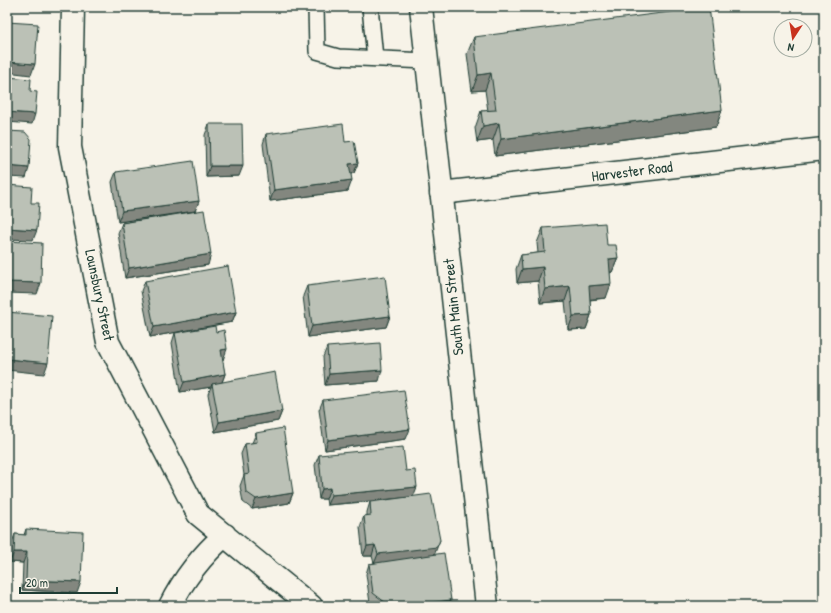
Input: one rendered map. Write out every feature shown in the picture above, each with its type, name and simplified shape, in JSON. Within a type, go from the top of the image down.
[{"type":"street","name":"Lounsbury Street","points":[[73,7],[70,147],[108,342],[198,514],[311,606]]},
{"type":"street","name":"South Main Street","points":[[421,7],[487,606]]},
{"type":"street","name":"Harvester Road","points":[[441,193],[824,149]]},
{"type":"street","points":[[170,606],[181,586],[197,563],[225,535]]},
{"type":"lane","points":[[316,7],[317,51],[338,57],[427,61]]},
{"type":"lane","points":[[370,7],[375,58]]},
{"type":"building","points":[[709,7],[722,110],[501,139],[499,123],[483,126],[481,111],[496,110],[491,73],[478,75],[474,37]]},
{"type":"building","points":[[7,22],[38,24],[35,64],[7,62]]},
{"type":"building","points":[[7,77],[31,79],[30,91],[37,92],[35,114],[7,112]]},
{"type":"building","points":[[209,124],[242,124],[243,166],[210,166]]},
{"type":"building","points":[[343,124],[345,142],[354,141],[358,163],[349,164],[352,180],[274,190],[266,134]]},
{"type":"building","points":[[7,131],[25,132],[31,139],[29,168],[7,166]]},
{"type":"building","points":[[193,161],[199,201],[122,211],[116,172]]},
{"type":"building","points":[[7,185],[32,187],[31,203],[39,203],[37,230],[7,228]]},
{"type":"building","points":[[204,210],[211,254],[129,268],[122,223]]},
{"type":"building","points":[[605,223],[607,245],[616,245],[618,258],[609,259],[611,284],[589,286],[591,315],[573,316],[570,286],[545,289],[543,267],[522,269],[521,255],[545,252],[543,228]]},
{"type":"building","points":[[7,241],[42,243],[41,283],[7,282]]},
{"type":"building","points":[[228,266],[236,312],[154,327],[145,281]]},
{"type":"building","points":[[385,276],[390,316],[312,326],[307,286]]},
{"type":"building","points":[[7,312],[52,316],[48,363],[7,359]]},
{"type":"building","points":[[215,326],[216,332],[224,330],[227,349],[221,350],[225,374],[184,382],[175,333]]},
{"type":"building","points":[[380,343],[382,370],[329,374],[327,347]]},
{"type":"building","points":[[275,372],[282,411],[219,422],[212,384]]},
{"type":"building","points":[[404,390],[410,429],[328,440],[323,400]]},
{"type":"building","points":[[283,428],[293,493],[256,499],[246,492],[244,475],[249,474],[245,444],[257,442],[256,433]]},
{"type":"building","points":[[403,447],[406,471],[415,470],[417,487],[331,495],[330,488],[322,489],[319,455]]},
{"type":"building","points":[[431,494],[440,540],[437,547],[378,554],[375,545],[367,546],[364,516],[371,515],[370,502]]},
{"type":"building","points":[[26,529],[83,532],[81,582],[26,580],[27,552],[14,552],[15,534],[26,535]]},
{"type":"building","points":[[444,553],[451,600],[407,606],[390,606],[373,593],[369,564]]}]
